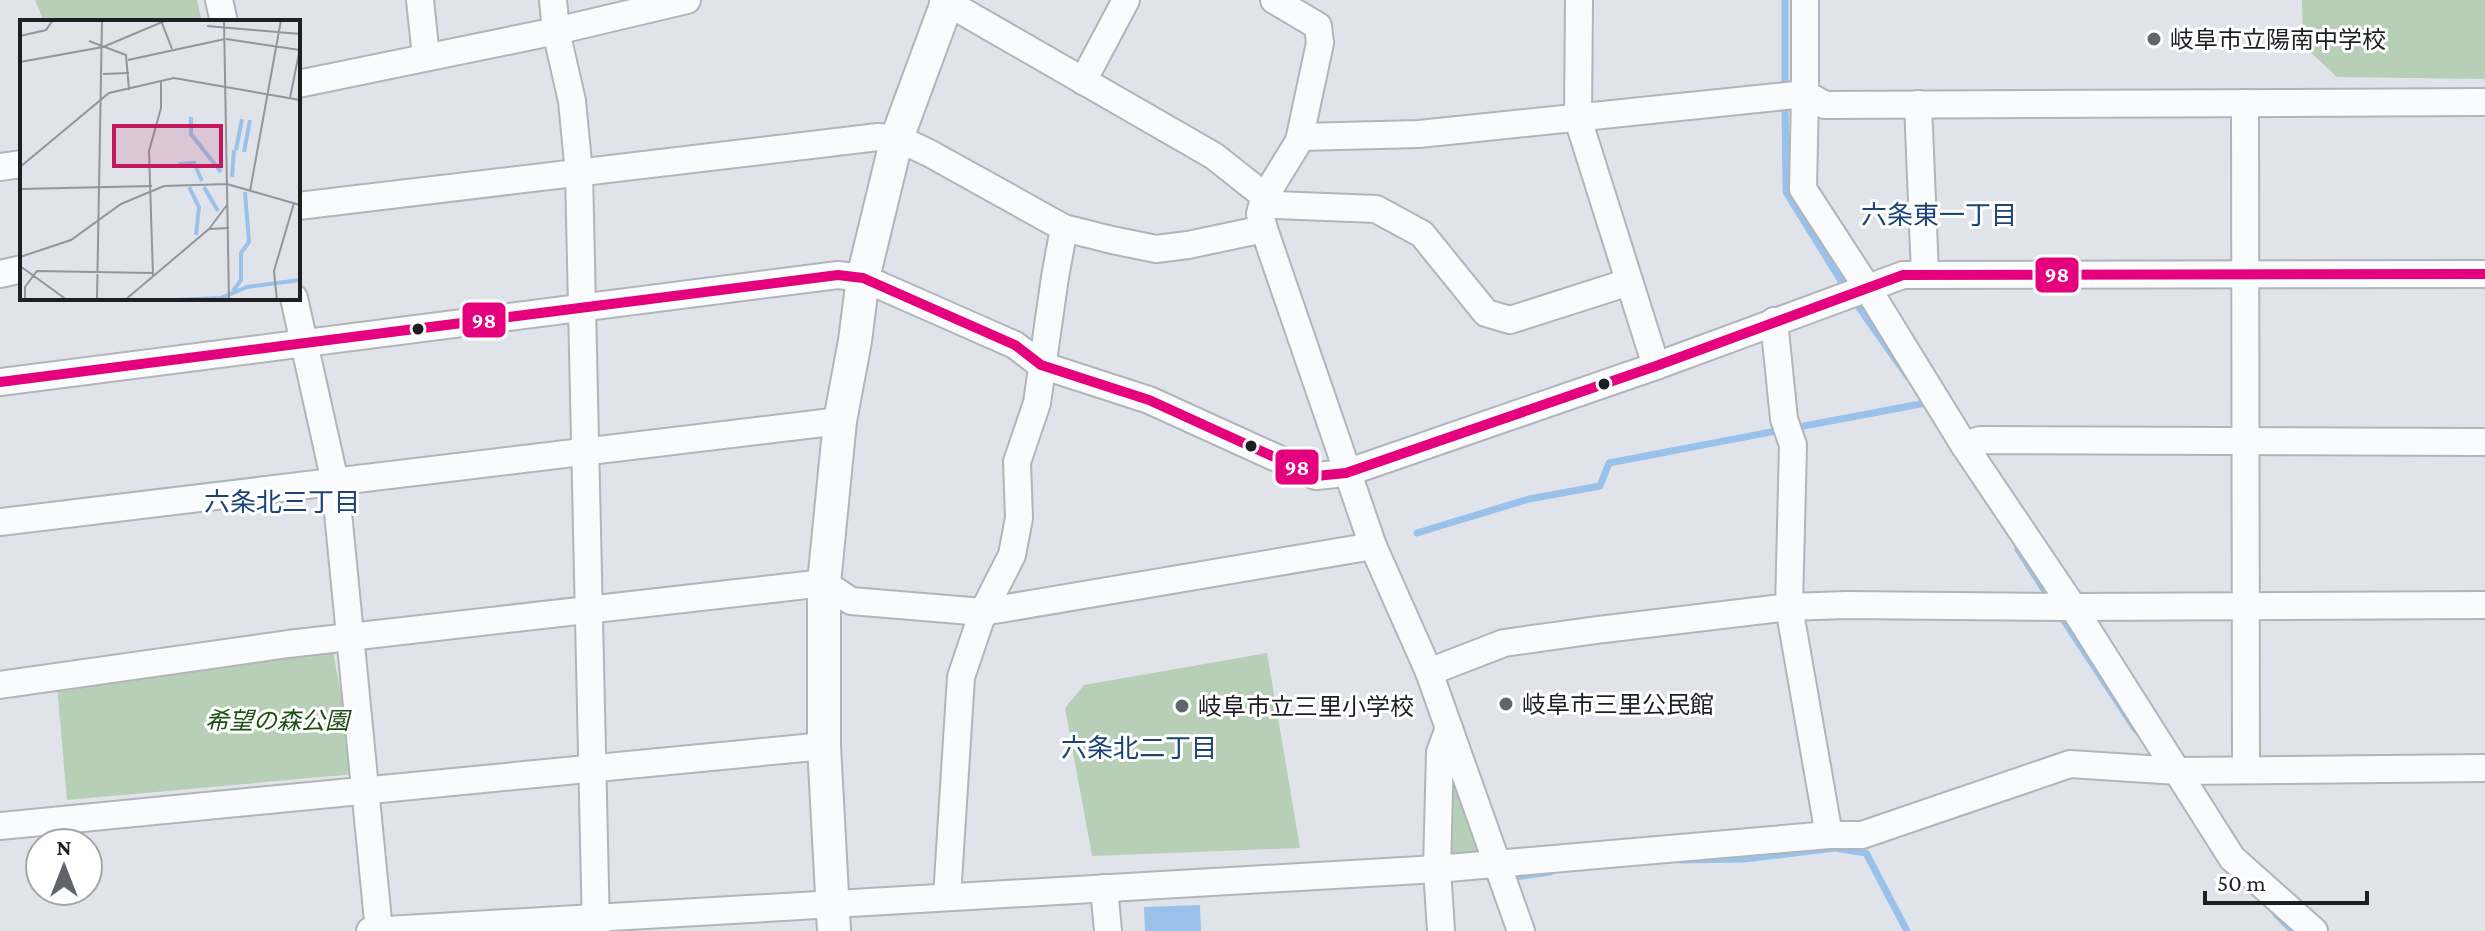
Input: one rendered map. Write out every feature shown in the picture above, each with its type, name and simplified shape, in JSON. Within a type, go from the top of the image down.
[{"type":"street","points":[[219,0],[224,20]]},
{"type":"street","points":[[420,0],[426,57]]},
{"type":"street","points":[[553,0],[556,31],[572,101],[579,173],[595,925]]},
{"type":"street","points":[[300,84],[556,31],[687,0]]},
{"type":"street","points":[[1083,81],[1126,0]]},
{"type":"street","points":[[1274,0],[1318,26],[1320,43],[1300,137],[1264,198],[1260,214],[1346,473],[1373,546],[1429,672],[1521,931]]},
{"type":"street","points":[[1579,0],[1578,119],[1656,366]]},
{"type":"street","points":[[1805,0],[1803,189],[1964,445],[2073,607],[2232,858],[2314,931]]},
{"type":"street","points":[[833,918],[824,746],[824,583],[840,421],[863,278],[897,138],[946,1],[1214,156],[1276,205],[1376,209],[1422,234],[1486,313],[1510,320],[1629,282]]},
{"type":"street","points":[[1300,137],[1419,134],[1805,94],[1825,105],[2485,102]]},
{"type":"street","points":[[2245,103],[2246,770]]},
{"type":"street","points":[[1918,104],[1925,274]]},
{"type":"street","points":[[300,206],[878,137],[897,138],[929,153],[1064,228],[1156,249],[1264,229]]},
{"type":"street","points":[[0,167],[20,164]]},
{"type":"street","points":[[947,897],[961,677],[983,612],[1012,555],[1019,518],[1017,462],[1037,403],[1064,228]]},
{"type":"street","points":[[0,274],[20,269]]},
{"type":"street","points":[[0,382],[838,275],[863,278],[1015,345],[1041,365],[1149,400],[1316,476],[1346,473],[1656,366],[1903,275],[2485,274]]},
{"type":"street","points":[[294,300],[335,482],[379,931]]},
{"type":"street","points":[[1774,321],[1784,419],[1793,445],[1789,607],[1829,835]]},
{"type":"street","points":[[0,522],[840,421]]},
{"type":"street","points":[[1964,445],[1980,440],[2485,442]]},
{"type":"street","points":[[0,685],[351,637],[824,583],[851,601],[983,612],[1373,546]]},
{"type":"street","points":[[1429,672],[1504,643],[1789,607],[2485,605]]},
{"type":"street","points":[[1441,931],[1437,869],[1440,752],[1449,728]]},
{"type":"street","points":[[0,826],[824,746]]},
{"type":"street","points":[[370,931],[833,918],[947,897],[1437,869],[1829,835],[1862,835],[2070,764],[2178,771],[2485,768]]},
{"type":"street","points":[[1104,888],[1108,931]]},
{"type":"green space","points":[[35,0],[197,0],[202,20],[43,20]]},
{"type":"green space","points":[[2302,0],[2485,0],[2485,79],[2337,77],[2303,45]]},
{"type":"green space","name":"希望の森公園","points":[[333,651],[355,774],[67,800],[57,686]]},
{"type":"green space","points":[[1267,653],[1300,848],[1092,856],[1065,708],[1084,685]]},
{"type":"green space","points":[[1455,759],[1486,853],[1441,855]]},
{"type":"water","points":[[1200,905],[1201,931],[1145,931],[1144,907]]},
{"type":"waterway","points":[[1785,0],[1785,90]]},
{"type":"waterway","points":[[1785,102],[1786,192],[1846,289]]},
{"type":"waterway","points":[[1853,299],[1908,377]]},
{"type":"waterway","points":[[1793,428],[1926,403]]},
{"type":"waterway","points":[[1417,533],[1529,499],[1600,486],[1609,463],[1781,430]]},
{"type":"waterway","points":[[2018,549],[2050,599]]},
{"type":"waterway","points":[[2059,613],[2136,730]]},
{"type":"waterway","points":[[1681,860],[1744,859],[1835,848],[1866,853],[1907,931]]},
{"type":"waterway","points":[[1516,877],[1550,872]]},
{"type":"waterway","points":[[2276,914],[2293,931]]},
{"type":"transit line","name":"98","points":[[0,382],[838,275],[863,278],[1015,345],[1041,365],[1149,400],[1316,476],[1346,473],[1656,366],[1903,275],[2485,274]]},
{"type":"place","name":"岐阜市立陽南中学校","points":[[2154,39]]},
{"type":"place","name":"岐阜市三里公民館","points":[[1506,704]]},
{"type":"place","name":"岐阜市立三里小学校","points":[[1182,706]]},
{"type":"district","name":"六条東一丁目","points":[[1939,215]]},
{"type":"district","name":"六条北三丁目","points":[[282,502]]},
{"type":"district","name":"六条北二丁目","points":[[1139,748]]}]
